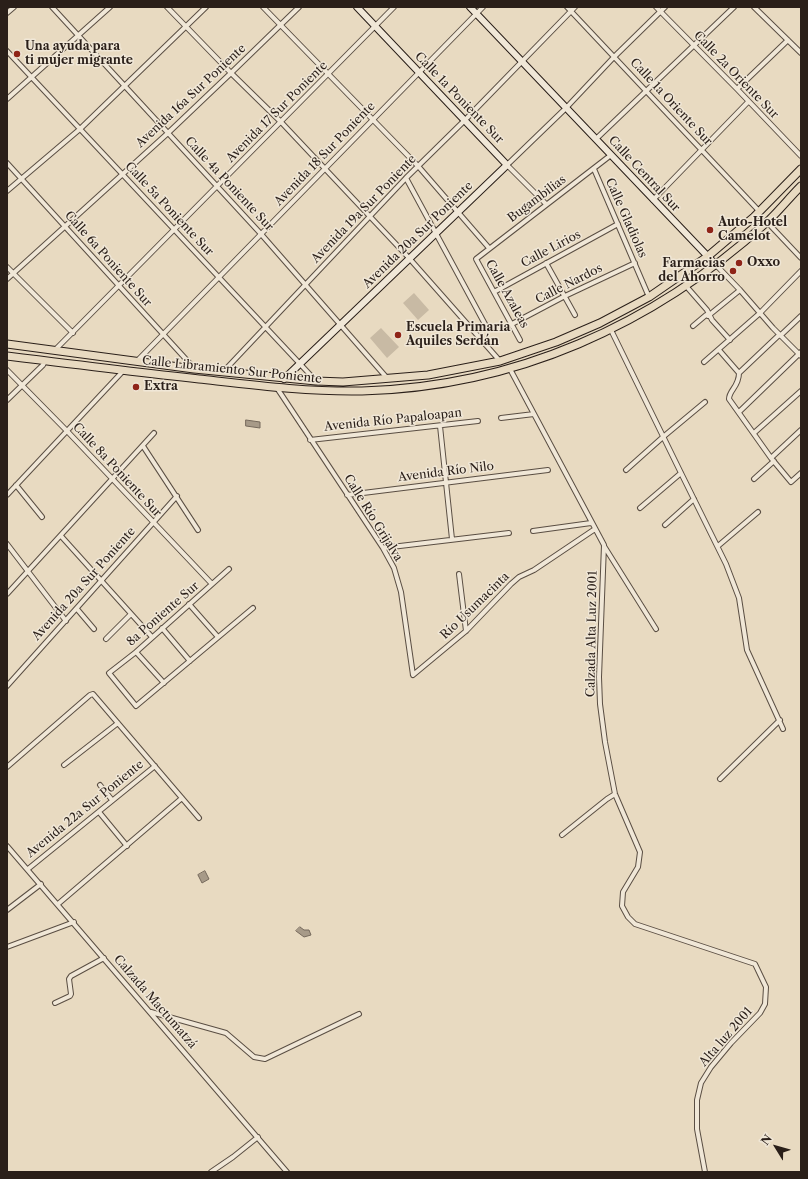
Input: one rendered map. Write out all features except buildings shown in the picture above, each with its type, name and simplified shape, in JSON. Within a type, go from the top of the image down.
[{"type":"main road","name":"Calle Libramiento Sur Poniente","points":[[7,344],[194,369],[284,379],[343,382],[428,375],[500,361],[556,342],[600,323],[649,297],[707,257],[760,212],[801,169]]},
{"type":"main road","name":"Calle Libramiento Sur Poniente","points":[[7,356],[277,388],[335,391],[433,385],[510,369],[565,350],[611,330],[649,310],[716,265],[767,222],[801,186]]},
{"type":"street","points":[[7,13],[14,7]]},
{"type":"street","name":"Calle 4a Poniente Sur","points":[[52,7],[261,234],[387,378]]},
{"type":"street","points":[[7,99],[110,7]]},
{"type":"street","points":[[167,7],[281,122],[409,258],[500,361]]},
{"type":"street","points":[[7,192],[80,129],[206,7]]},
{"type":"street","points":[[263,7],[418,166],[489,248]]},
{"type":"street","name":"Avenida 16a Sur Poniente","points":[[7,279],[168,133],[299,7]]},
{"type":"street","name":"Calle 1a Poniente Sur","points":[[357,7],[546,204]]},
{"type":"street","name":"Avenida 17 Sur Poniente","points":[[55,350],[394,7]]},
{"type":"street","name":"Calle Central Sur","points":[[470,7],[800,354]]},
{"type":"street","name":"Avenida 18 Sur Poniente","points":[[137,361],[483,7]]},
{"type":"street","name":"Calle 1a Oriente Sur","points":[[567,7],[760,212]]},
{"type":"street","name":"Avenida 19a Sur Poniente","points":[[222,372],[406,178],[575,7]]},
{"type":"street","name":"Calle 2a Oriente Sur","points":[[656,7],[801,156]]},
{"type":"street","name":"Avenida 20a Sur Poniente","points":[[284,379],[566,108],[614,57],[665,7]]},
{"type":"street","points":[[596,139],[734,7]]},
{"type":"street","points":[[754,7],[801,53]]},
{"type":"street","points":[[737,89],[788,40]]},
{"type":"street","name":"Calle 5a Poniente Sur","points":[[7,51],[316,381]]},
{"type":"street","points":[[653,200],[748,102]]},
{"type":"street","name":"Bugambilias","points":[[476,259],[611,155]]},
{"type":"street","name":"Calle 6a Poniente Sur","points":[[7,164],[194,369]]},
{"type":"street","name":"Calle Gladiolas","points":[[594,169],[649,297]]},
{"type":"street","points":[[406,178],[486,326]]},
{"type":"street","points":[[767,222],[801,258]]},
{"type":"street","name":"Calle Lirios","points":[[494,292],[618,224]]},
{"type":"street","name":"Calle Azaleas","points":[[476,259],[520,340]]},
{"type":"street","points":[[546,263],[575,315]]},
{"type":"street","name":"Calle Nardos","points":[[512,324],[565,296],[635,263]]},
{"type":"street","points":[[7,267],[73,332]]},
{"type":"street","points":[[704,362],[760,313],[801,271]]},
{"type":"street","points":[[686,286],[707,310],[708,316],[730,340]]},
{"type":"street","points":[[693,326],[740,290]]},
{"type":"street","points":[[801,316],[739,373],[737,384],[729,395],[729,399],[773,460],[791,482],[801,473]]},
{"type":"street","points":[[611,330],[733,579],[739,598],[747,650],[783,729]]},
{"type":"street","points":[[719,350],[739,373]]},
{"type":"street","points":[[739,412],[800,354]]},
{"type":"street","points":[[7,400],[43,365],[45,361]]},
{"type":"street","points":[[510,369],[591,523],[656,629]]},
{"type":"street","name":"Calle 8a Poniente Sur","points":[[7,370],[212,584]]},
{"type":"street","points":[[7,495],[125,370]]},
{"type":"street","name":"Calle Río Grijalva","points":[[277,388],[347,496],[383,548],[394,568],[401,592],[412,675]]},
{"type":"street","points":[[754,432],[801,391]]},
{"type":"street","points":[[626,470],[705,402]]},
{"type":"street","points":[[501,418],[534,414]]},
{"type":"street","name":"Avenida Río Papaloapan","points":[[310,440],[350,434],[478,421]]},
{"type":"street","points":[[440,426],[452,539]]},
{"type":"street","points":[[754,479],[801,430]]},
{"type":"street","points":[[7,594],[29,572],[154,433]]},
{"type":"street","points":[[143,446],[198,530]]},
{"type":"street","name":"Avenida Río Nilo","points":[[347,496],[548,470]]},
{"type":"street","points":[[640,508],[681,473]]},
{"type":"street","points":[[16,485],[42,517]]},
{"type":"street","name":"Avenida 20a Sur Poniente","points":[[7,686],[177,496]]},
{"type":"street","points":[[665,525],[694,499]]},
{"type":"street","points":[[718,546],[758,512]]},
{"type":"street","points":[[533,531],[591,523]]},
{"type":"street","name":"Río Usumacinta","points":[[412,675],[466,631],[515,580],[595,529]]},
{"type":"street","points":[[383,548],[509,533]]},
{"type":"street","points":[[61,536],[152,637]]},
{"type":"street","points":[[7,544],[66,621]]},
{"type":"street","name":"Calzada Alta Luz 2001","points":[[604,545],[599,677],[600,704],[605,742],[615,794],[640,852],[638,866],[623,892],[622,906],[628,917],[635,924],[755,964]]},
{"type":"street","name":"8a Poniente Sur","points":[[164,683],[136,706],[109,673],[136,652],[229,569]]},
{"type":"street","points":[[459,574],[466,631]]},
{"type":"street","points":[[190,604],[218,637]]},
{"type":"street","points":[[136,652],[164,683],[252,608]]},
{"type":"street","points":[[77,609],[94,629]]},
{"type":"street","points":[[106,639],[131,614]]},
{"type":"street","points":[[162,628],[190,661]]},
{"type":"street","points":[[7,767],[93,694],[199,818]]},
{"type":"street","points":[[720,779],[780,720]]},
{"type":"street","points":[[64,765],[118,723]]},
{"type":"street","name":"Avenida 22a Sur Poniente","points":[[28,869],[155,766]]},
{"type":"street","points":[[100,785],[112,800]]},
{"type":"street","points":[[562,835],[615,794]]},
{"type":"street","points":[[58,904],[182,798]]},
{"type":"street","points":[[99,812],[127,846]]},
{"type":"street","name":"Calzada Mactumatzá","points":[[7,846],[74,922],[287,1172]]},
{"type":"street","points":[[7,910],[41,884]]},
{"type":"street","points":[[7,947],[74,922]]},
{"type":"street","points":[[55,1003],[70,996],[71,976],[104,958]]},
{"type":"street","name":"Alta luz 2001","points":[[705,1172],[697,1129],[697,1100],[701,1083],[710,1067],[760,1013],[765,1004],[766,987],[755,964]]},
{"type":"street","points":[[151,1012],[226,1033],[254,1057],[265,1059],[359,1014]]},
{"type":"street","points":[[211,1172],[258,1138]]},
{"type":"shaded area","points":[[414,293],[429,310],[418,320],[403,303]]},
{"type":"shaded area","points":[[381,328],[399,347],[387,358],[370,338]]},
{"type":"shaded area","points":[[246,420],[260,422],[260,428],[246,426]]},
{"type":"shaded area","points":[[205,871],[209,879],[202,883],[198,875]]},
{"type":"shaded area","points":[[300,927],[304,930],[309,930],[311,935],[304,937],[296,931]]},
{"type":"place","name":"Una ayuda para ti mujer migrante","points":[[17,54]]},
{"type":"place","name":"Auto-Hotel Camelot","points":[[710,230]]},
{"type":"place","name":"Oxxo","points":[[739,263]]},
{"type":"place","name":"Farmacias del Ahorro","points":[[733,271]]},
{"type":"place","name":"Escuela Primaria Aquiles Serdán","points":[[398,335]]},
{"type":"place","name":"Extra","points":[[136,387]]}]
